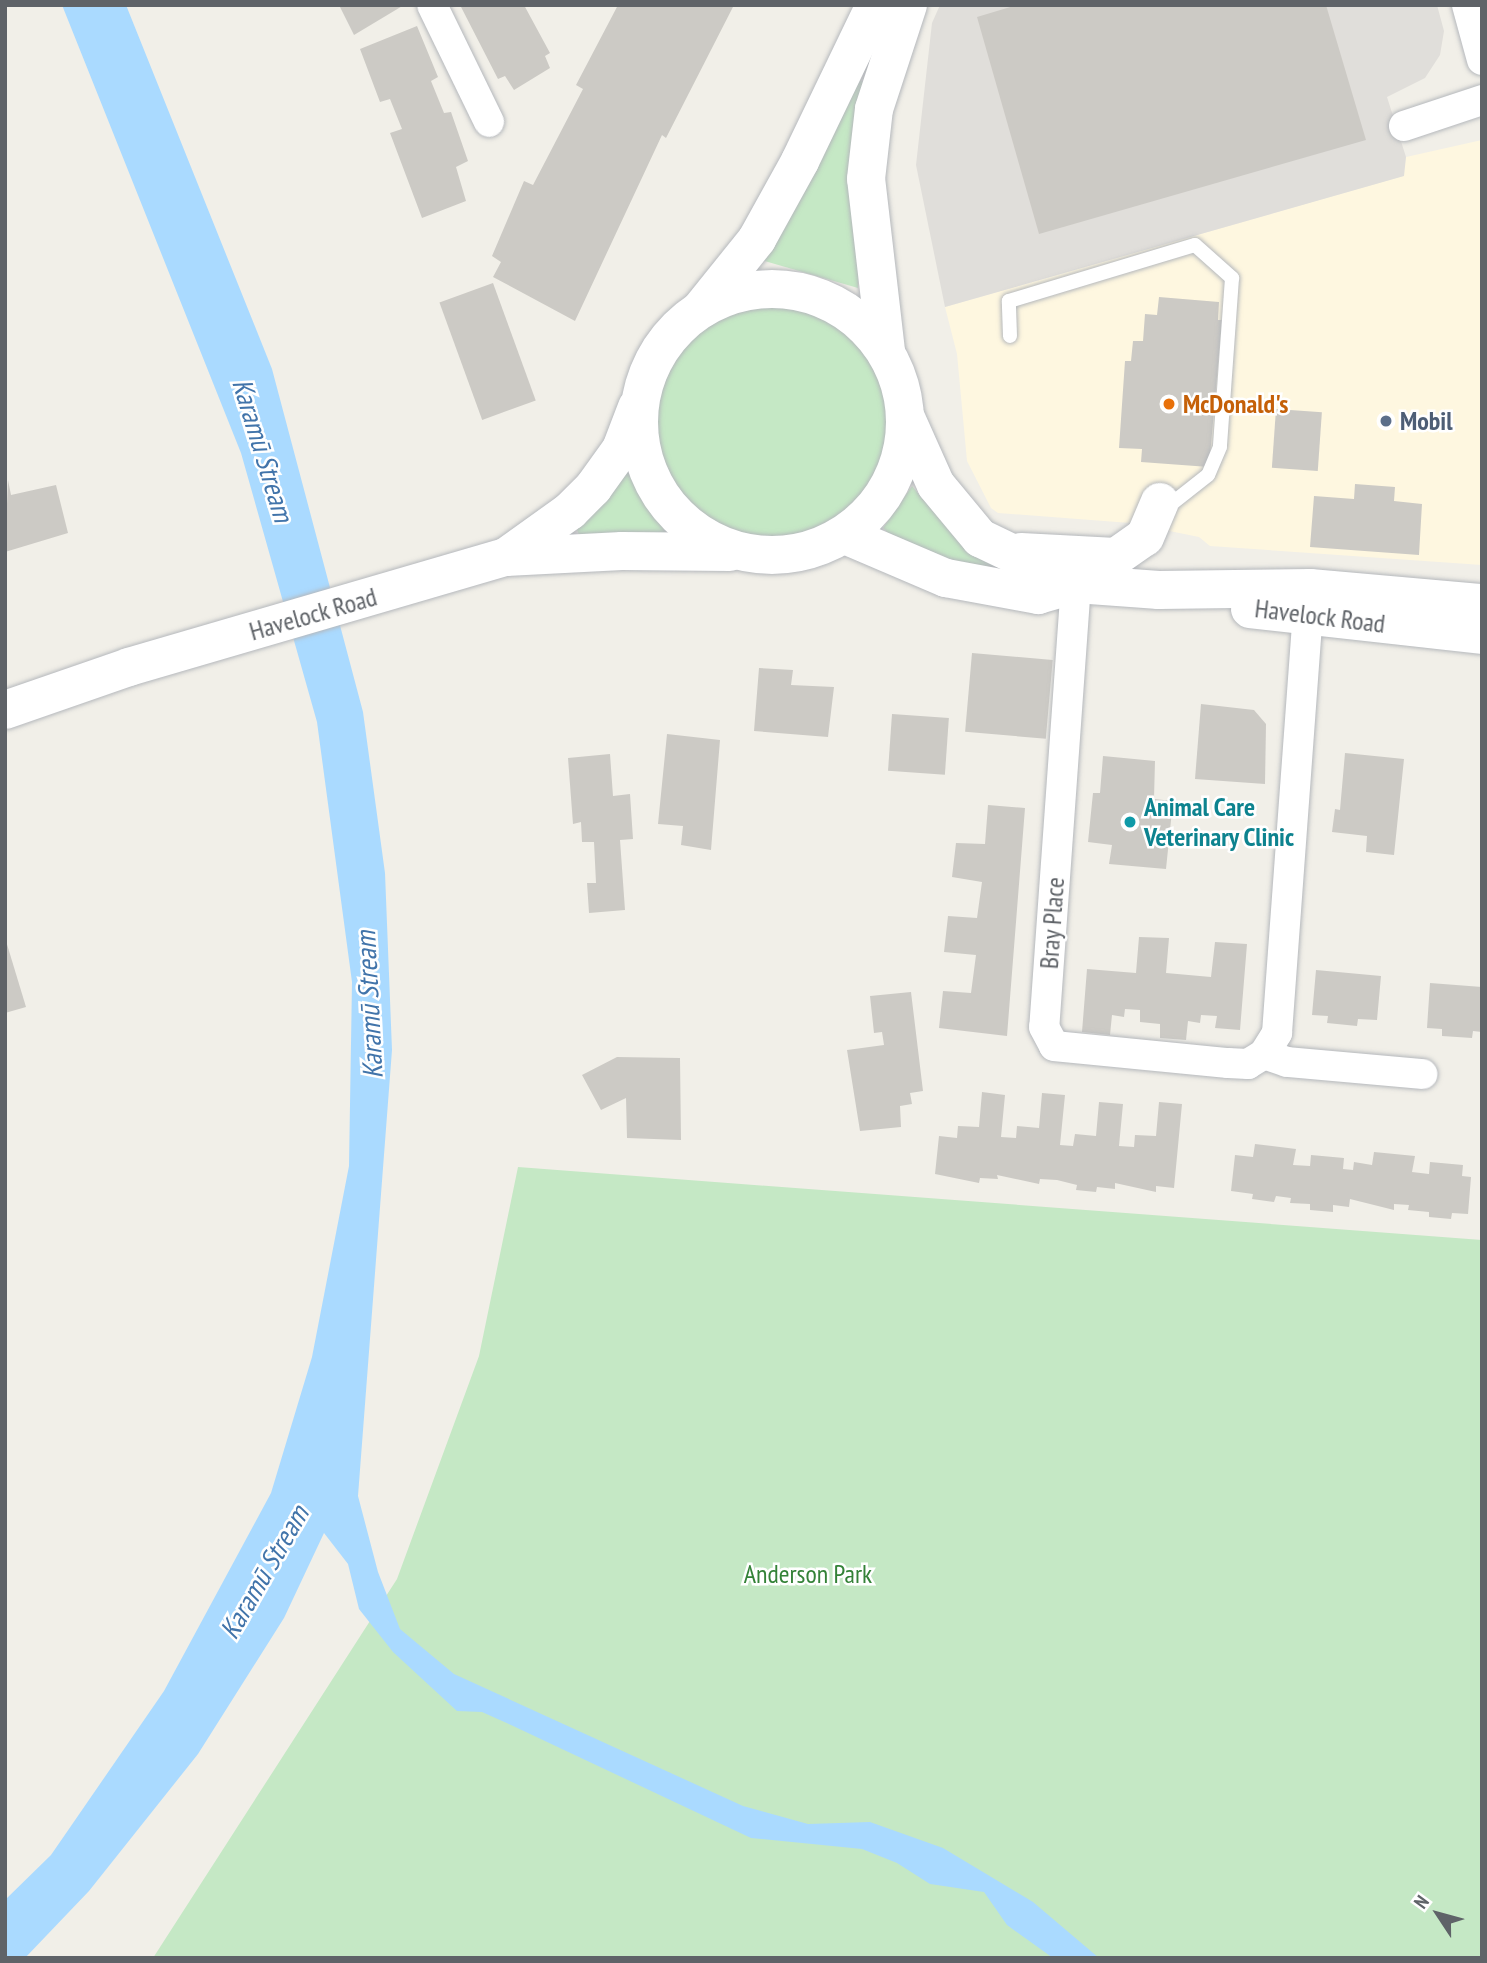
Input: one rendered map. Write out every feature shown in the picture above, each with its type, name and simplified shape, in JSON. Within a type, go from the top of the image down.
[{"type":"main road","points":[[699,310],[757,239],[842,76],[875,5]]},
{"type":"main road","points":[[886,351],[866,179],[874,109],[908,5]]},
{"type":"main road","points":[[642,393],[639,427],[645,461],[659,492],[680,519],[708,539],[740,552],[773,556],[807,551],[845,536],[889,487],[902,453],[906,418],[901,383],[886,351],[863,323],[844,310],[801,291],[765,288],[730,295],[699,310]]},
{"type":"main road","name":"Havelock Road","points":[[506,557],[570,511],[593,488],[621,449],[654,361],[673,333],[699,310]]},
{"type":"main road","name":"Havelock Road","points":[[906,418],[936,485],[980,538],[1005,553],[1076,584]]},
{"type":"main road","points":[[1005,553],[1052,551],[1116,557],[1145,537],[1162,506]]},
{"type":"main road","name":"Havelock Road","points":[[845,536],[946,578],[989,589],[1038,594],[1076,584],[1309,602],[1482,603]]},
{"type":"main road","name":"Havelock Road","points":[[5,710],[125,669],[506,557],[622,551],[740,552]]},
{"type":"main road","name":"Havelock Road","points":[[1309,602],[1482,635]]},
{"type":"main road","name":"Havelock Road","points":[[5,691],[125,669]]},
{"type":"street","points":[[432,5],[489,122]]},
{"type":"street","points":[[1467,5],[1482,60]]},
{"type":"street","points":[[1404,126],[1482,100]]},
{"type":"street","name":"Bray Place","points":[[1076,584],[1044,1027],[1054,1046],[1248,1064],[1264,1054]]},
{"type":"street","points":[[1309,602],[1277,1032],[1264,1054],[1287,1062],[1422,1074]]},
{"type":"lane","points":[[1010,335],[1009,301],[1195,245],[1232,278],[1220,447],[1208,475],[1162,506]]},
{"type":"shaded area","points":[[940,5],[1437,5],[1444,31],[1440,55],[1425,78],[1387,97],[1406,157],[1404,176],[945,307],[916,165],[932,23]]},
{"type":"shaded area","points":[[1482,140],[1482,565],[1210,546],[1199,537],[1130,523],[998,513],[991,508],[967,461],[957,354],[945,307],[1403,176],[1406,157]]},
{"type":"green space","points":[[859,80],[865,83],[858,288],[761,260]]},
{"type":"green space","points":[[772,289],[798,291],[823,299],[846,311],[866,328],[883,348],[895,371],[903,396],[903,448],[895,473],[883,496],[866,516],[846,533],[823,545],[798,553],[772,555],[746,553],[721,545],[698,533],[678,516],[661,496],[649,473],[641,448],[639,422],[641,396],[649,371],[661,348],[678,328],[698,311],[721,299],[746,291]]},
{"type":"green space","points":[[625,468],[631,468],[668,527],[667,536],[580,537],[577,530]]},
{"type":"green space","points":[[912,486],[956,539],[1007,571],[975,571],[888,533],[883,528]]},
{"type":"green space","name":"Anderson Park","points":[[518,1167],[1482,1240],[1482,1958],[153,1958],[397,1579],[479,1356]]},
{"type":"water","name":"Karamū Stream","points":[[62,5],[126,5],[272,369],[363,712],[385,873],[392,1050],[358,1496],[378,1572],[400,1629],[454,1674],[743,1806],[808,1824],[870,1822],[943,1848],[1033,1902],[1099,1958],[1053,1958],[1007,1925],[984,1892],[930,1884],[897,1863],[862,1849],[751,1838],[482,1712],[457,1711],[393,1652],[359,1609],[348,1564],[324,1533],[284,1618],[198,1754],[89,1891],[25,1958],[5,1958],[5,1900],[51,1855],[164,1691],[271,1493],[312,1357],[349,1166],[352,982],[317,722],[241,453]]},
{"type":"building","points":[[339,5],[404,5],[354,35]]},
{"type":"building","points":[[460,5],[524,5],[550,53],[545,56],[550,68],[514,90],[505,76],[498,79]]},
{"type":"building","points":[[618,5],[734,5],[666,138],[662,135],[575,321],[493,277],[501,262],[492,256],[524,181],[533,185],[583,89],[576,85]]},
{"type":"building","points":[[1017,5],[1326,5],[1366,140],[1039,234],[977,17]]},
{"type":"building","points":[[417,26],[438,77],[431,81],[444,113],[451,112],[468,161],[456,167],[466,201],[422,218],[390,133],[402,129],[390,99],[380,102],[360,49]]},
{"type":"building","points":[[493,283],[536,400],[482,420],[439,302]]},
{"type":"building","name":"McDonald's","points":[[1159,297],[1219,302],[1218,320],[1222,320],[1209,467],[1141,462],[1142,449],[1119,448],[1125,361],[1131,361],[1133,341],[1143,341],[1145,314],[1157,315]]},
{"type":"building","points":[[1276,409],[1322,412],[1318,471],[1272,468]]},
{"type":"building","points":[[8,480],[11,495],[56,485],[68,533],[5,552]]},
{"type":"building","points":[[1355,484],[1395,487],[1394,501],[1422,504],[1419,555],[1310,547],[1314,496],[1354,499]]},
{"type":"building","points":[[972,653],[1053,660],[1046,739],[965,732]]},
{"type":"building","points":[[759,668],[793,670],[791,685],[834,687],[828,737],[754,731]]},
{"type":"building","points":[[1201,704],[1254,710],[1266,724],[1265,784],[1195,779]]},
{"type":"building","points":[[892,714],[949,718],[945,775],[888,771]]},
{"type":"building","points":[[667,734],[720,740],[711,850],[681,845],[683,826],[658,824]]},
{"type":"building","points":[[1345,753],[1404,759],[1394,855],[1366,852],[1367,836],[1332,832],[1335,809],[1340,810]]},
{"type":"building","points":[[610,754],[613,796],[630,794],[633,839],[620,840],[625,910],[589,913],[587,883],[596,883],[594,842],[582,842],[581,822],[573,824],[568,758]]},
{"type":"building","name":"Animal Care Veterinary Clinic","points":[[1103,756],[1155,761],[1154,799],[1173,801],[1166,869],[1109,864],[1112,845],[1088,842],[1093,793],[1100,793]]},
{"type":"building","points":[[988,805],[1025,808],[1007,1036],[939,1028],[943,991],[971,993],[976,955],[944,952],[948,916],[977,918],[982,882],[952,877],[956,843],[985,844]]},
{"type":"building","points":[[1139,937],[1169,938],[1166,973],[1211,977],[1215,942],[1247,944],[1240,1030],[1215,1028],[1217,1016],[1201,1015],[1200,1023],[1188,1021],[1186,1040],[1160,1038],[1160,1024],[1140,1022],[1140,1010],[1125,1009],[1124,1017],[1112,1015],[1110,1035],[1082,1032],[1087,969],[1136,973]]},
{"type":"building","points":[[5,942],[26,1007],[5,1013]]},
{"type":"building","points":[[1316,970],[1381,976],[1377,1020],[1358,1019],[1357,1026],[1327,1023],[1328,1016],[1312,1015]]},
{"type":"building","points":[[1430,983],[1482,987],[1482,1032],[1473,1031],[1472,1038],[1442,1036],[1442,1029],[1427,1028]]},
{"type":"building","points":[[911,992],[923,1091],[910,1093],[912,1104],[900,1106],[901,1127],[860,1131],[847,1050],[884,1045],[882,1032],[874,1033],[870,996]]},
{"type":"building","points":[[617,1057],[680,1058],[681,1140],[627,1138],[626,1098],[601,1110],[582,1075]]},
{"type":"building","points":[[982,1092],[1005,1095],[1001,1137],[1016,1138],[1017,1126],[1039,1128],[1042,1093],[1065,1095],[1060,1145],[1073,1146],[1075,1134],[1096,1136],[1099,1102],[1123,1104],[1119,1146],[1134,1147],[1135,1135],[1156,1136],[1159,1102],[1182,1104],[1174,1188],[1156,1186],[1156,1192],[1115,1183],[1115,1189],[1097,1187],[1096,1192],[1076,1190],[1077,1185],[1057,1180],[1040,1179],[1039,1184],[997,1175],[998,1179],[980,1178],[979,1183],[935,1174],[939,1136],[957,1138],[958,1126],[979,1127]]},
{"type":"building","points":[[1255,1144],[1296,1149],[1293,1165],[1310,1166],[1311,1155],[1344,1158],[1343,1169],[1353,1170],[1354,1162],[1372,1165],[1374,1152],[1415,1156],[1412,1172],[1429,1174],[1430,1162],[1463,1165],[1462,1176],[1471,1177],[1468,1214],[1452,1213],[1451,1219],[1429,1217],[1429,1212],[1408,1210],[1409,1205],[1394,1204],[1394,1210],[1350,1199],[1349,1207],[1333,1205],[1333,1212],[1310,1210],[1310,1204],[1290,1203],[1291,1198],[1276,1196],[1274,1202],[1252,1199],[1253,1194],[1231,1191],[1235,1155],[1253,1157]]},
{"type":"place","name":"McDonald's","points":[[1169,404]]},
{"type":"place","name":"Mobil","points":[[1386,421]]},
{"type":"place","name":"Animal Care Veterinary Clinic","points":[[1130,822]]}]
